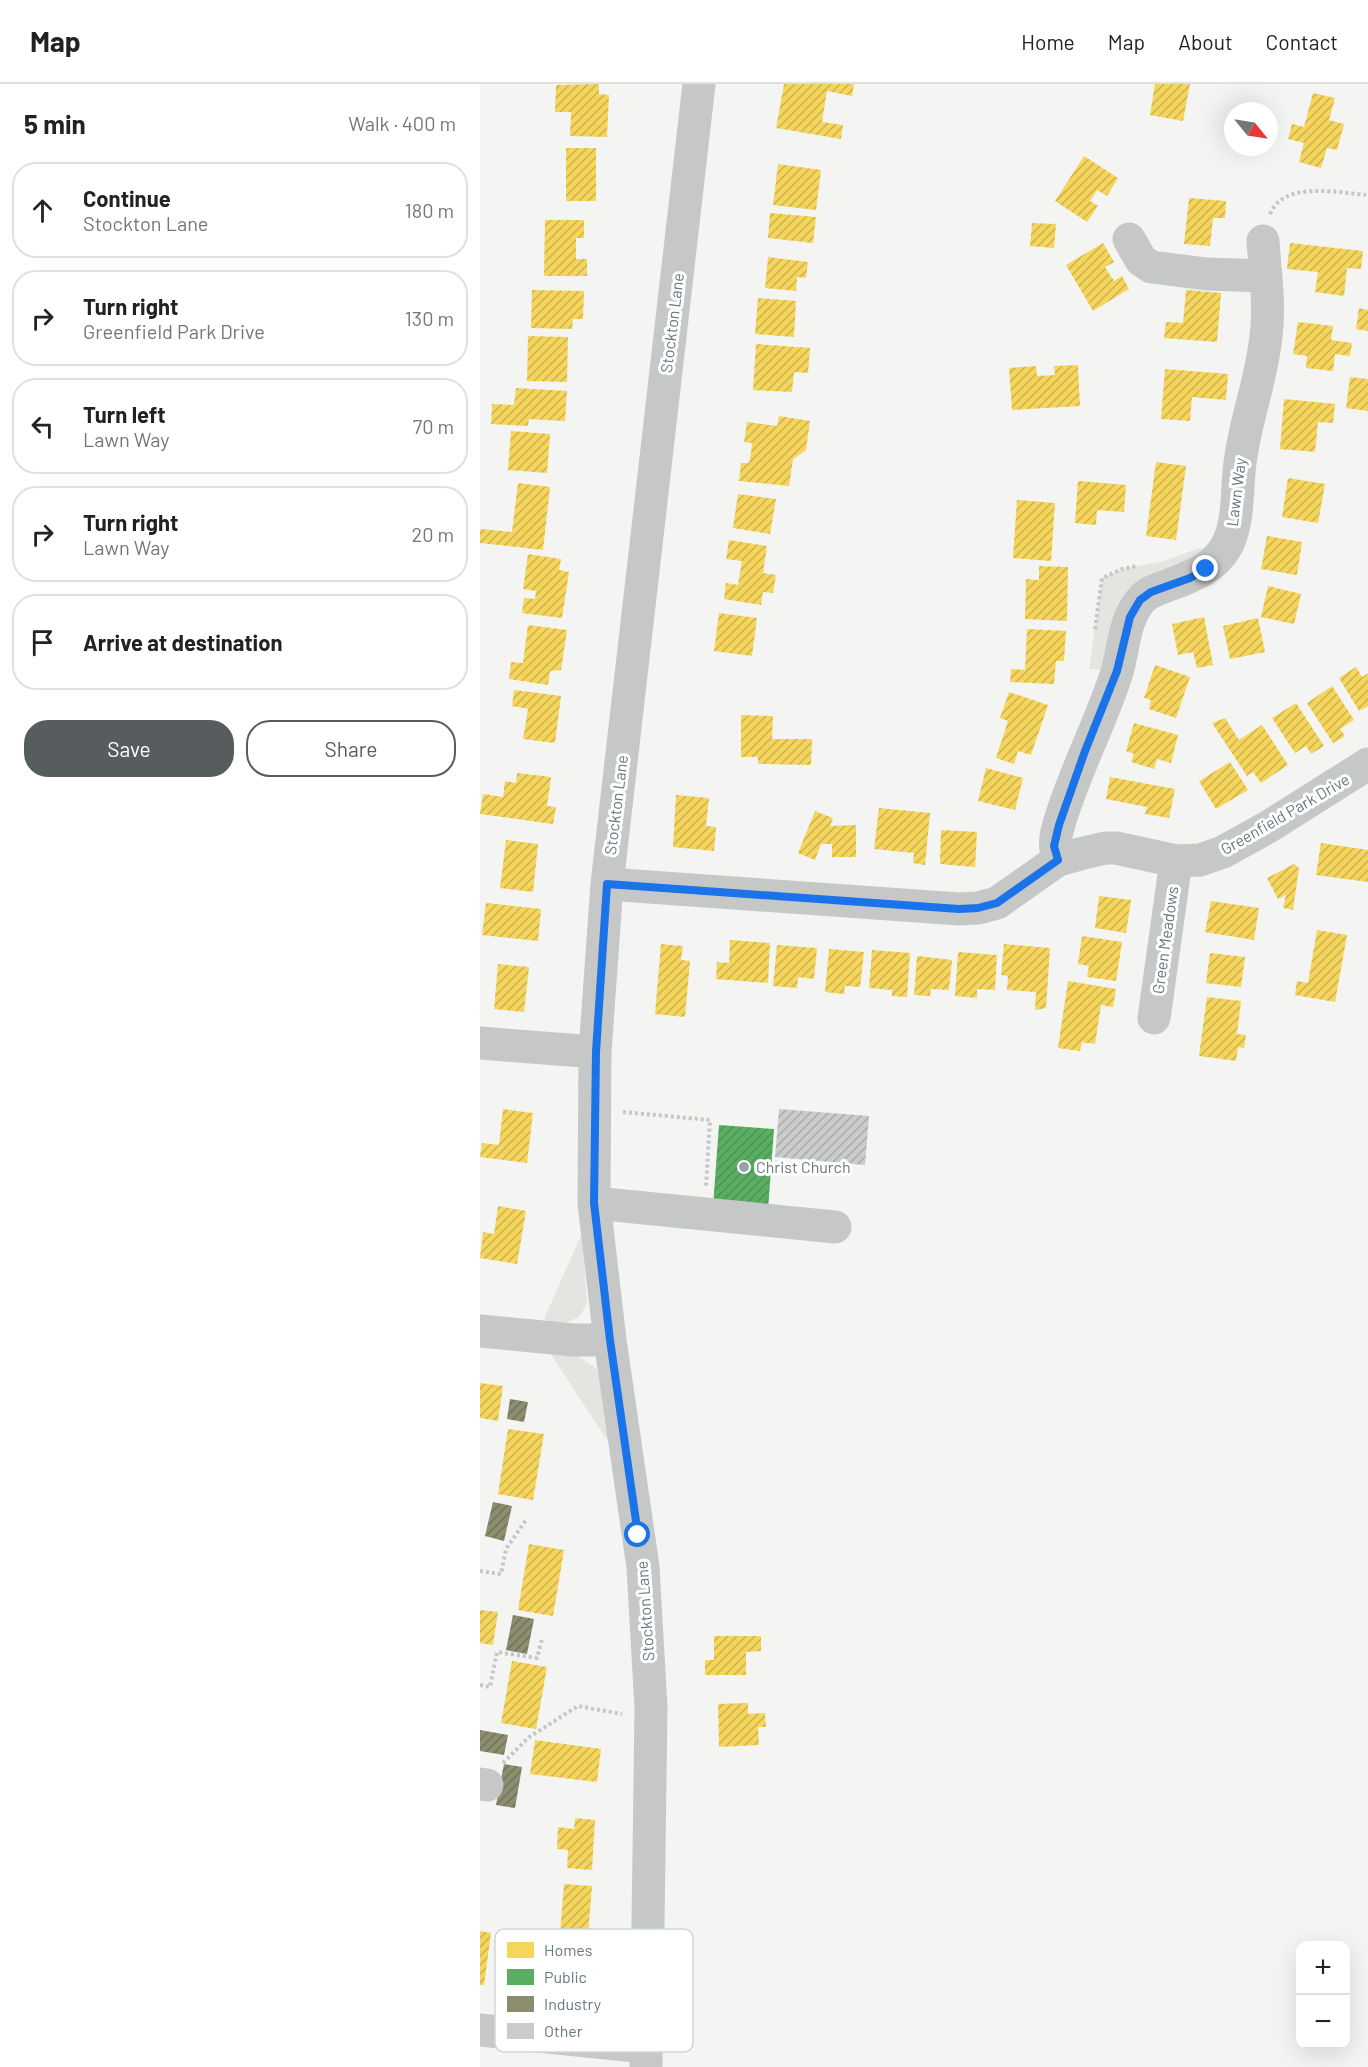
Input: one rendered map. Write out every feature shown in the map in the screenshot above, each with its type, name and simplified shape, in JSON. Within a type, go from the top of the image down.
[{"type":"street","name":"Stockton Lane","points":[[647,1929],[651,1719],[643,1567],[610,1340],[594,1203],[596,1052],[607,884],[699,84]]},
{"type":"street","points":[[1129,239],[1141,260],[1151,267],[1206,274],[1265,276]]},
{"type":"street","name":"Lawn Way","points":[[1058,860],[1054,846],[1059,825],[1117,671],[1130,617],[1140,600],[1151,592],[1190,578],[1206,569],[1220,556],[1234,527],[1243,441],[1257,388],[1266,335],[1263,241]]},
{"type":"street","name":"Greenfield Park Drive","points":[[607,884],[959,909],[978,908],[997,903],[1058,860],[1105,849],[1116,848],[1176,861],[1200,860],[1223,852],[1363,774]]},
{"type":"street","name":"Green Meadows","points":[[1154,1018],[1176,861]]},
{"type":"street","points":[[480,1043],[596,1052]]},
{"type":"street","points":[[594,1203],[836,1227]]},
{"type":"street","points":[[480,1331],[574,1340],[610,1340]]},
{"type":"street","points":[[480,2030],[495,2032]]},
{"type":"street","points":[[614,2052],[645,2057]]},
{"type":"path","points":[[1263,241],[1266,224],[1273,207],[1288,195],[1308,190],[1368,195]]},
{"type":"path","points":[[595,1110],[710,1120],[704,1214]]},
{"type":"path","points":[[480,1571],[501,1574],[506,1549],[526,1520]]},
{"type":"path","points":[[480,1685],[490,1687],[496,1652],[537,1658],[542,1639]]},
{"type":"path","points":[[483,1784],[528,1738],[578,1706],[651,1719]]},
{"type":"shaded area","points":[[1199,548],[1209,552],[1183,568],[1105,670],[1089,669],[1102,578],[1122,569],[1161,562]]},
{"type":"shaded area","points":[[582,1233],[587,1304],[579,1317],[556,1325],[544,1319]]},
{"type":"shaded area","points":[[548,1350],[575,1354],[597,1369],[611,1446]]},
{"type":"building: Homes","points":[[599,84],[599,94],[609,95],[607,137],[570,136],[571,112],[555,112],[556,85]]},
{"type":"building: Homes","points":[[784,84],[854,84],[852,96],[827,91],[822,122],[843,125],[841,139],[776,128]]},
{"type":"building: Homes","points":[[1155,84],[1190,84],[1183,121],[1150,115]]},
{"type":"building: Homes","points":[[1313,93],[1335,98],[1329,120],[1344,124],[1337,150],[1327,148],[1321,168],[1299,162],[1304,143],[1288,139],[1292,124],[1304,127]]},
{"type":"building: Homes","points":[[566,148],[596,148],[596,201],[566,201]]},
{"type":"building: Homes","points":[[1084,156],[1118,178],[1107,196],[1097,190],[1090,201],[1098,206],[1087,222],[1055,201]]},
{"type":"building: Homes","points":[[778,164],[821,170],[816,210],[773,205]]},
{"type":"building: Homes","points":[[1189,198],[1226,201],[1225,218],[1213,218],[1210,246],[1184,244]]},
{"type":"building: Homes","points":[[770,213],[816,217],[813,243],[768,238]]},
{"type":"building: Homes","points":[[545,220],[584,220],[584,238],[576,238],[576,259],[587,259],[587,276],[544,276]]},
{"type":"building: Homes","points":[[1032,223],[1056,224],[1054,248],[1030,246]]},
{"type":"building: Homes","points":[[1103,243],[1114,262],[1105,267],[1114,281],[1122,276],[1129,289],[1093,311],[1066,265]]},
{"type":"building: Homes","points":[[1290,243],[1363,251],[1361,269],[1347,268],[1344,296],[1315,292],[1318,272],[1287,269]]},
{"type":"building: Homes","points":[[768,257],[808,262],[806,278],[797,277],[796,291],[765,288]]},
{"type":"building: Homes","points":[[532,290],[584,291],[583,319],[573,319],[572,329],[531,328]]},
{"type":"building: Homes","points":[[1186,290],[1221,293],[1217,342],[1164,338],[1166,322],[1183,323]]},
{"type":"building: Homes","points":[[758,298],[796,301],[794,337],[755,334]]},
{"type":"building: Homes","points":[[1359,308],[1368,310],[1368,331],[1356,329]]},
{"type":"building: Homes","points":[[1298,322],[1333,326],[1331,340],[1352,343],[1350,356],[1335,354],[1333,371],[1306,368],[1307,356],[1293,354]]},
{"type":"building: Homes","points":[[528,336],[568,337],[567,382],[527,381]]},
{"type":"building: Homes","points":[[756,344],[810,348],[808,373],[794,372],[792,392],[753,390]]},
{"type":"building: Homes","points":[[1078,365],[1080,406],[1012,410],[1009,368],[1036,366],[1037,376],[1055,375],[1054,366]]},
{"type":"building: Homes","points":[[1165,369],[1228,374],[1226,400],[1192,397],[1190,421],[1161,419]]},
{"type":"building: Homes","points":[[1350,377],[1368,379],[1368,411],[1346,408]]},
{"type":"building: Homes","points":[[516,388],[567,391],[565,421],[529,419],[528,426],[491,424],[492,404],[514,405]]},
{"type":"building: Homes","points":[[1284,399],[1335,404],[1333,423],[1318,422],[1315,452],[1280,449]]},
{"type":"building: Homes","points":[[779,416],[810,421],[806,450],[793,459],[789,486],[739,481],[741,463],[749,463],[751,453],[752,443],[744,442],[747,422],[777,426]]},
{"type":"building: Homes","points":[[511,431],[550,434],[547,473],[508,470]]},
{"type":"building: Homes","points":[[1156,462],[1186,466],[1176,540],[1146,536]]},
{"type":"building: Homes","points":[[1288,478],[1325,484],[1318,523],[1282,517]]},
{"type":"building: Homes","points":[[1078,481],[1126,485],[1124,512],[1097,510],[1096,525],[1075,523]]},
{"type":"building: Homes","points":[[518,483],[550,487],[543,550],[480,543],[480,529],[512,532]]},
{"type":"building: Homes","points":[[738,494],[776,499],[770,534],[733,528]]},
{"type":"building: Homes","points":[[1017,500],[1055,503],[1051,561],[1013,558]]},
{"type":"building: Homes","points":[[1267,536],[1302,542],[1297,575],[1261,569]]},
{"type":"building: Homes","points":[[729,540],[767,546],[763,573],[776,575],[773,593],[763,592],[761,605],[724,599],[726,583],[738,585],[742,561],[726,559]]},
{"type":"building: Homes","points":[[528,554],[561,559],[559,570],[569,572],[562,618],[522,613],[524,598],[535,599],[536,591],[523,589]]},
{"type":"building: Homes","points":[[1039,566],[1068,567],[1067,621],[1025,619],[1026,579],[1039,580]]},
{"type":"building: Homes","points":[[1268,586],[1301,594],[1294,624],[1261,617]]},
{"type":"building: Homes","points":[[719,613],[757,618],[752,656],[714,651]]},
{"type":"building: Homes","points":[[1204,617],[1213,665],[1197,668],[1193,652],[1178,655],[1172,624]]},
{"type":"building: Homes","points":[[1258,618],[1265,652],[1230,659],[1223,626]]},
{"type":"building: Homes","points":[[528,625],[567,630],[561,670],[550,671],[548,685],[509,679],[511,662],[523,663]]},
{"type":"building: Homes","points":[[1027,629],[1066,631],[1064,661],[1056,661],[1054,684],[1010,682],[1011,669],[1025,670]]},
{"type":"building: Homes","points":[[1155,665],[1190,677],[1176,718],[1149,709],[1151,700],[1144,698]]},
{"type":"building: Homes","points":[[1356,667],[1362,677],[1368,673],[1368,706],[1359,711],[1339,678]]},
{"type":"building: Homes","points":[[1332,686],[1354,720],[1340,729],[1345,736],[1333,743],[1307,703]]},
{"type":"building: Homes","points":[[514,690],[561,696],[555,743],[523,739],[528,709],[512,706]]},
{"type":"building: Homes","points":[[1009,692],[1048,705],[1031,755],[1018,751],[1014,764],[996,758],[1008,721],[1000,718]]},
{"type":"building: Homes","points":[[1296,703],[1324,746],[1311,754],[1306,746],[1295,753],[1272,718]]},
{"type":"building: Homes","points":[[741,715],[773,716],[772,739],[812,739],[811,765],[758,764],[758,757],[741,757]]},
{"type":"building: Homes","points":[[1225,718],[1239,740],[1262,725],[1288,765],[1261,783],[1253,772],[1247,776],[1212,723]]},
{"type":"building: Homes","points":[[1134,723],[1178,735],[1171,763],[1157,759],[1154,769],[1131,762],[1134,754],[1126,751]]},
{"type":"building: Homes","points":[[1230,762],[1248,790],[1216,809],[1199,781]]},
{"type":"building: Homes","points":[[986,768],[1023,778],[1015,810],[978,801]]},
{"type":"building: Homes","points":[[517,773],[551,777],[547,806],[556,807],[553,824],[480,814],[483,794],[503,797],[505,781],[516,783]]},
{"type":"building: Homes","points":[[1110,777],[1175,789],[1169,818],[1145,814],[1147,807],[1106,799]]},
{"type":"building: Homes","points":[[676,795],[709,798],[706,826],[716,827],[714,851],[673,847]]},
{"type":"building: Homes","points":[[879,808],[930,813],[925,865],[913,863],[914,853],[874,849]]},
{"type":"building: Homes","points":[[815,811],[833,818],[830,826],[856,825],[856,857],[832,857],[832,844],[821,844],[815,860],[798,853]]},
{"type":"building: Homes","points":[[941,830],[977,832],[975,867],[940,864]]},
{"type":"building: Homes","points":[[506,840],[538,844],[533,892],[500,888]]},
{"type":"building: Homes","points":[[1321,843],[1368,850],[1368,882],[1316,875]]},
{"type":"building: Homes","points":[[1294,864],[1299,868],[1293,910],[1283,908],[1286,895],[1278,899],[1267,878]]},
{"type":"building: Homes","points":[[1099,896],[1131,900],[1126,933],[1095,928]]},
{"type":"building: Homes","points":[[1211,901],[1259,908],[1254,940],[1205,932]]},
{"type":"building: Homes","points":[[486,903],[541,909],[538,941],[482,935]]},
{"type":"building: Homes","points":[[1317,930],[1347,935],[1335,1002],[1295,995],[1297,981],[1308,983]]},
{"type":"building: Homes","points":[[1082,936],[1122,942],[1116,981],[1087,977],[1089,966],[1078,964]]},
{"type":"building: Homes","points":[[730,940],[770,943],[768,983],[716,979],[717,962],[729,963]]},
{"type":"building: Homes","points":[[661,944],[683,946],[681,960],[690,961],[685,1017],[655,1014]]},
{"type":"building: Homes","points":[[1004,944],[1050,948],[1046,1008],[1035,1010],[1036,992],[1007,990],[1008,976],[1001,975]]},
{"type":"building: Homes","points":[[777,945],[817,948],[814,979],[798,977],[797,988],[773,986]]},
{"type":"building: Homes","points":[[829,949],[864,952],[860,987],[845,986],[844,994],[825,992]]},
{"type":"building: Homes","points":[[872,950],[910,953],[907,997],[892,996],[892,990],[869,988]]},
{"type":"building: Homes","points":[[958,952],[997,955],[995,990],[977,989],[977,998],[955,996]]},
{"type":"building: Homes","points":[[1210,953],[1245,957],[1241,987],[1206,983]]},
{"type":"building: Homes","points":[[917,956],[952,960],[949,990],[931,989],[930,996],[914,995]]},
{"type":"building: Homes","points":[[498,964],[529,967],[524,1012],[494,1009]]},
{"type":"building: Homes","points":[[1068,981],[1116,989],[1113,1007],[1101,1005],[1095,1044],[1082,1042],[1080,1051],[1058,1048]]},
{"type":"building: Homes","points":[[1207,997],[1241,1001],[1237,1034],[1246,1035],[1244,1048],[1238,1047],[1236,1061],[1199,1056]]},
{"type":"building: Homes","points":[[503,1109],[533,1113],[527,1163],[480,1157],[482,1143],[499,1145]]},
{"type":"building: Homes","points":[[498,1206],[526,1211],[517,1264],[480,1258],[483,1232],[494,1234]]},
{"type":"building: Homes","points":[[480,1383],[503,1386],[498,1421],[480,1418]]},
{"type":"building: Homes","points":[[508,1429],[544,1434],[533,1500],[498,1494]]},
{"type":"building: Homes","points":[[529,1544],[564,1550],[553,1616],[518,1610]]},
{"type":"building: Homes","points":[[480,1610],[498,1612],[493,1645],[480,1643]]},
{"type":"building: Homes","points":[[714,1636],[761,1636],[761,1651],[746,1652],[746,1675],[705,1675],[705,1660],[714,1660]]},
{"type":"building: Homes","points":[[512,1661],[547,1667],[536,1729],[501,1723]]},
{"type":"building: Homes","points":[[748,1703],[748,1714],[765,1713],[766,1727],[758,1727],[759,1745],[719,1747],[718,1704]]},
{"type":"building: Homes","points":[[535,1740],[601,1749],[597,1782],[530,1774]]},
{"type":"building: Homes","points":[[575,1818],[595,1820],[592,1870],[567,1868],[568,1850],[557,1849],[558,1827],[574,1829]]},
{"type":"building: Homes","points":[[564,1884],[592,1886],[589,1929],[560,1929]]},
{"type":"building: Homes","points":[[480,1931],[491,1933],[484,1985],[480,1985]]},
{"type":"building: Public","name":"Christ Church","points":[[719,1125],[774,1129],[768,1210],[713,1206]]},
{"type":"building: Industry","points":[[510,1399],[528,1402],[524,1422],[507,1419]]},
{"type":"building: Industry","points":[[493,1502],[512,1506],[504,1541],[485,1536]]},
{"type":"building: Industry","points":[[513,1615],[534,1619],[527,1654],[506,1650]]},
{"type":"building: Industry","points":[[480,1730],[508,1735],[504,1755],[480,1751]]},
{"type":"building: Industry","points":[[504,1764],[522,1767],[515,1808],[496,1805]]},
{"type":"building: Other","points":[[779,1109],[869,1116],[865,1165],[775,1157]]},
{"type":"place","name":"Christ Church","points":[[744,1167]]},
{"type":"route","points":[[638,1535],[610,1340],[594,1203],[596,1052],[607,884],[959,909],[978,908],[997,903],[1058,860],[1054,846],[1059,825],[1117,671],[1130,617],[1140,600],[1151,592],[1190,578],[1206,569]]}]
